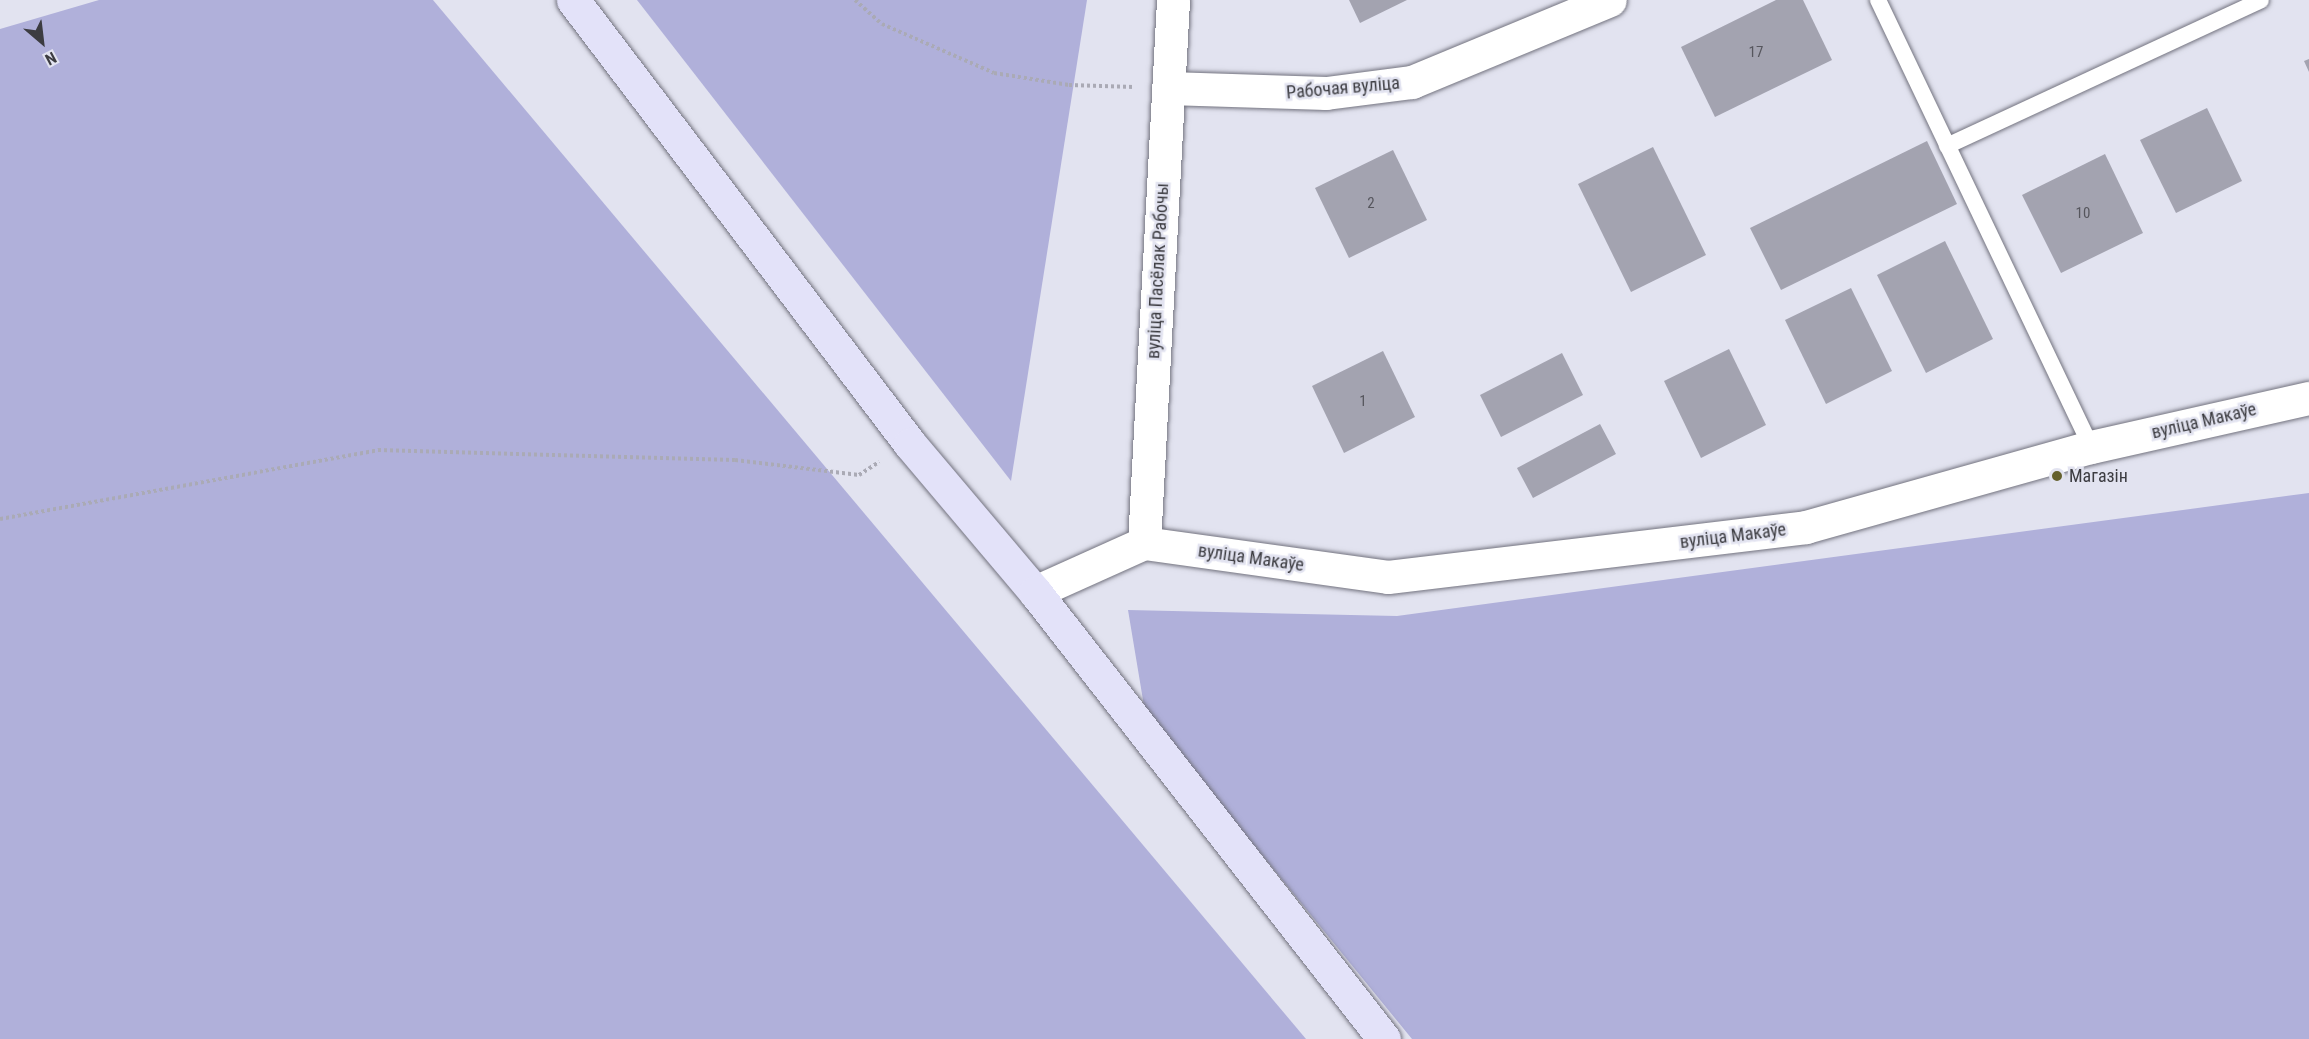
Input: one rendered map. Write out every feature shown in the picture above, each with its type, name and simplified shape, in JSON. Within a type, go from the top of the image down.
[{"type":"main road","points":[[573,0],[909,444],[1035,592],[1384,1039]]},
{"type":"street","name":"вуліца Пасёлак Рабочы","points":[[1144,543],[1173,0]]},
{"type":"street","name":"Рабочая вуліца","points":[[1168,88],[1314,93],[1412,82],[1610,0]]},
{"type":"street","name":"вуліца Макаўе","points":[[1144,543],[1388,577],[1806,527],[2091,447],[2309,398]]},
{"type":"street","points":[[1035,592],[1144,543]]},
{"type":"lane","points":[[1878,0],[2091,447]]},
{"type":"lane","points":[[1947,146],[2261,0]]},
{"type":"path","points":[[855,0],[882,24],[994,73],[1069,85],[1168,88]]},
{"type":"path","points":[[0,519],[378,450],[735,460],[859,475],[909,444]]},
{"type":"shaded area","points":[[99,0],[433,0],[1306,1039],[0,1039],[0,29]]},
{"type":"shaded area","points":[[637,0],[1087,0],[1011,481]]},
{"type":"shaded area","points":[[2309,493],[2309,1039],[1412,1039],[1145,712],[1128,610],[1397,616]]},
{"type":"building","points":[[1349,0],[1407,0],[1360,23]]},
{"type":"building","points":[[1776,0],[1803,0],[1832,60],[1715,117],[1681,47]]},
{"type":"building","points":[[2309,59],[2309,72],[2304,61]]},
{"type":"building","points":[[2207,108],[2242,181],[2176,213],[2140,140]]},
{"type":"building","points":[[1927,141],[1957,204],[1781,290],[1750,228]]},
{"type":"building","points":[[1653,147],[1706,255],[1631,292],[1578,184]]},
{"type":"building","points":[[1393,150],[1427,220],[1349,258],[1315,188]]},
{"type":"building","points":[[2105,154],[2143,233],[2061,273],[2022,195]]},
{"type":"building","points":[[1945,241],[1993,339],[1926,373],[1877,275]]},
{"type":"building","points":[[1851,288],[1892,371],[1826,404],[1785,320]]},
{"type":"building","points":[[1729,349],[1766,425],[1701,458],[1664,381]]},
{"type":"building","points":[[1383,351],[1415,417],[1344,453],[1312,386]]},
{"type":"building","points":[[1562,353],[1583,395],[1501,437],[1480,395]]},
{"type":"building","points":[[1600,424],[1616,454],[1533,498],[1517,468]]},
{"type":"place","name":"Магазін","points":[[2057,476]]}]
